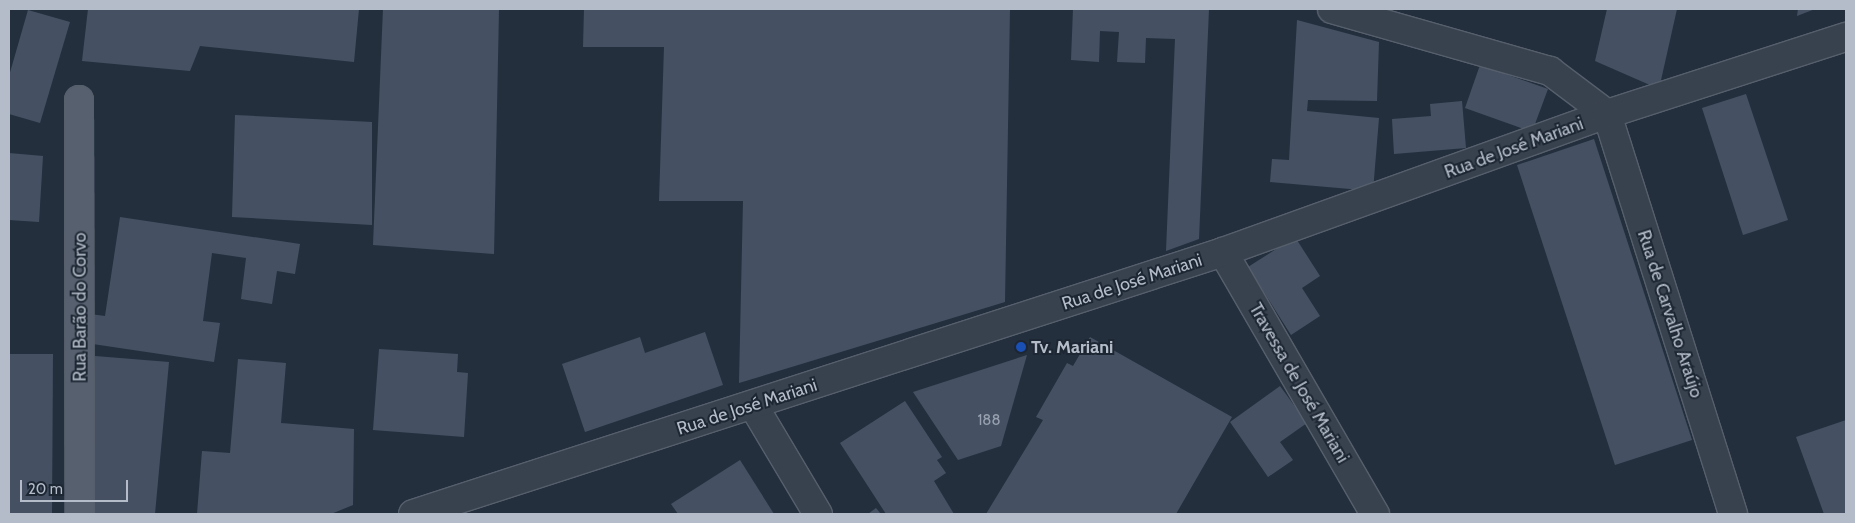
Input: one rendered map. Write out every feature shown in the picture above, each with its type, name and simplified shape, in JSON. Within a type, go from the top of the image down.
[{"type":"main road","name":"Rua Barão do Corvo","points":[[79,100],[80,514]]},
{"type":"street","points":[[1332,9],[1550,71],[1607,114]]},
{"type":"street","name":"Rua de José Mariani","points":[[413,514],[1223,252],[1607,114],[1846,37]]},
{"type":"street","name":"Rua de Carvalho Araújo","points":[[1607,114],[1733,514]]},
{"type":"street","name":"Travessa de José Mariani","points":[[1223,252],[1375,514]]},
{"type":"street","points":[[753,405],[818,514]]},
{"type":"building","points":[[88,9],[359,9],[354,62],[200,46],[190,71],[82,61]]},
{"type":"building","points":[[383,9],[499,9],[494,254],[373,245]]},
{"type":"building","points":[[584,9],[1010,9],[1005,302],[739,383],[743,201],[659,201],[664,47],[583,47]]},
{"type":"building","points":[[1073,9],[1209,9],[1199,239],[1166,251],[1175,39],[1146,38],[1145,63],[1117,62],[1119,32],[1100,31],[1099,62],[1071,60]]},
{"type":"building","points":[[1607,9],[1677,9],[1659,89],[1595,61]]},
{"type":"building","points":[[1798,9],[1815,9],[1797,16]]},
{"type":"building","points":[[28,10],[70,22],[40,123],[9,114],[9,76]]},
{"type":"building","points":[[1297,20],[1379,42],[1377,101],[1308,100],[1307,111],[1379,118],[1373,191],[1270,182],[1272,159],[1289,160]]},
{"type":"building","points":[[1480,65],[1548,89],[1532,132],[1465,108]]},
{"type":"building","points":[[1746,94],[1788,220],[1743,235],[1702,108]]},
{"type":"building","points":[[1462,101],[1466,148],[1394,154],[1392,119],[1431,116],[1430,104]]},
{"type":"building","points":[[235,115],[372,122],[372,225],[232,217]]},
{"type":"building","points":[[1594,139],[1692,440],[1615,465],[1517,165]]},
{"type":"building","points":[[9,153],[43,156],[39,222],[9,220]]},
{"type":"building","points":[[120,217],[300,244],[295,274],[277,271],[272,304],[241,299],[246,258],[212,253],[203,321],[220,323],[214,362],[86,343],[90,314],[105,316]]},
{"type":"building","points":[[1295,237],[1320,276],[1302,288],[1320,316],[1291,335],[1248,267]]},
{"type":"building","points":[[705,332],[723,385],[585,432],[562,364],[640,337],[645,353]]},
{"type":"building","points":[[1090,337],[1232,417],[1176,514],[986,514],[1043,420],[1036,417],[1067,363],[1073,366]]},
{"type":"building","points":[[379,349],[458,354],[457,372],[468,373],[464,437],[373,430]]},
{"type":"building","points":[[9,354],[53,354],[52,514],[9,514]]},
{"type":"building","points":[[1027,355],[1001,446],[958,460],[913,392]]},
{"type":"building","points":[[95,356],[169,362],[155,514],[80,514]]},
{"type":"building","points":[[238,359],[286,363],[281,423],[354,429],[353,505],[331,514],[197,514],[202,451],[230,453]]},
{"type":"building","points":[[1280,386],[1307,423],[1280,442],[1293,460],[1268,477],[1230,422]]},
{"type":"building","points":[[905,401],[942,457],[937,460],[946,473],[934,481],[954,514],[886,514],[840,443]]},
{"type":"building","points":[[1846,420],[1846,514],[1824,514],[1796,437]]},
{"type":"building","points":[[740,460],[774,514],[678,514],[671,504]]},
{"type":"building","points":[[876,508],[881,514],[868,514]]},
{"type":"place","name":"Tv. Mariani","points":[[1021,347]]}]
